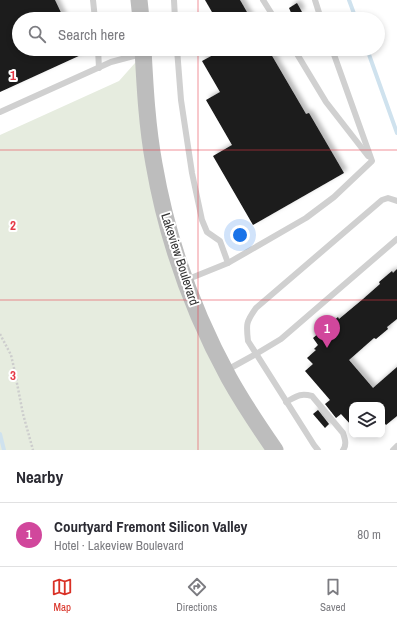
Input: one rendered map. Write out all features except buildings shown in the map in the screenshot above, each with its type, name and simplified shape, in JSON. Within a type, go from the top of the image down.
[{"type":"street","points":[[139,0],[140,12]]},
{"type":"street","name":"Lakeview Boulevard","points":[[143,56],[147,107],[155,171],[166,220],[174,246],[204,327],[225,371],[245,406],[275,450]]},
{"type":"lane","points":[[93,0],[94,12]]},
{"type":"lane","points":[[174,0],[175,12]]},
{"type":"lane","points":[[263,0],[271,12]]},
{"type":"lane","points":[[315,0],[319,12]]},
{"type":"lane","points":[[99,56],[100,68]]},
{"type":"lane","points":[[0,112],[111,62],[128,56]]},
{"type":"lane","points":[[178,56],[183,115],[192,173],[202,220],[207,232],[220,241],[228,263]]},
{"type":"lane","points":[[298,56],[326,102],[372,161]]},
{"type":"lane","points":[[334,56],[372,161]]},
{"type":"lane","points":[[186,280],[228,263],[306,218],[334,197],[372,161]]},
{"type":"lane","points":[[318,450],[248,341],[247,322],[256,308],[382,200],[388,198],[397,201]]},
{"type":"lane","points":[[225,371],[281,339],[397,239]]},
{"type":"lane","points":[[286,402],[300,394],[312,396],[343,433],[345,440],[345,447],[343,450]]},
{"type":"lane","points":[[393,450],[397,446]]},
{"type":"path","points":[[0,334],[11,355],[23,414],[33,450]]},
{"type":"shaded area","points":[[141,56],[143,56],[147,107],[183,272],[275,450],[0,450],[0,135],[119,81]]},
{"type":"waterway","points":[[349,0],[353,12]]},
{"type":"waterway","points":[[370,56],[397,133]]},
{"type":"waterway","points":[[0,434],[4,450]]},
{"type":"place","name":"Courtyard Fremont Silicon Valley","points":[[327,348]]}]
